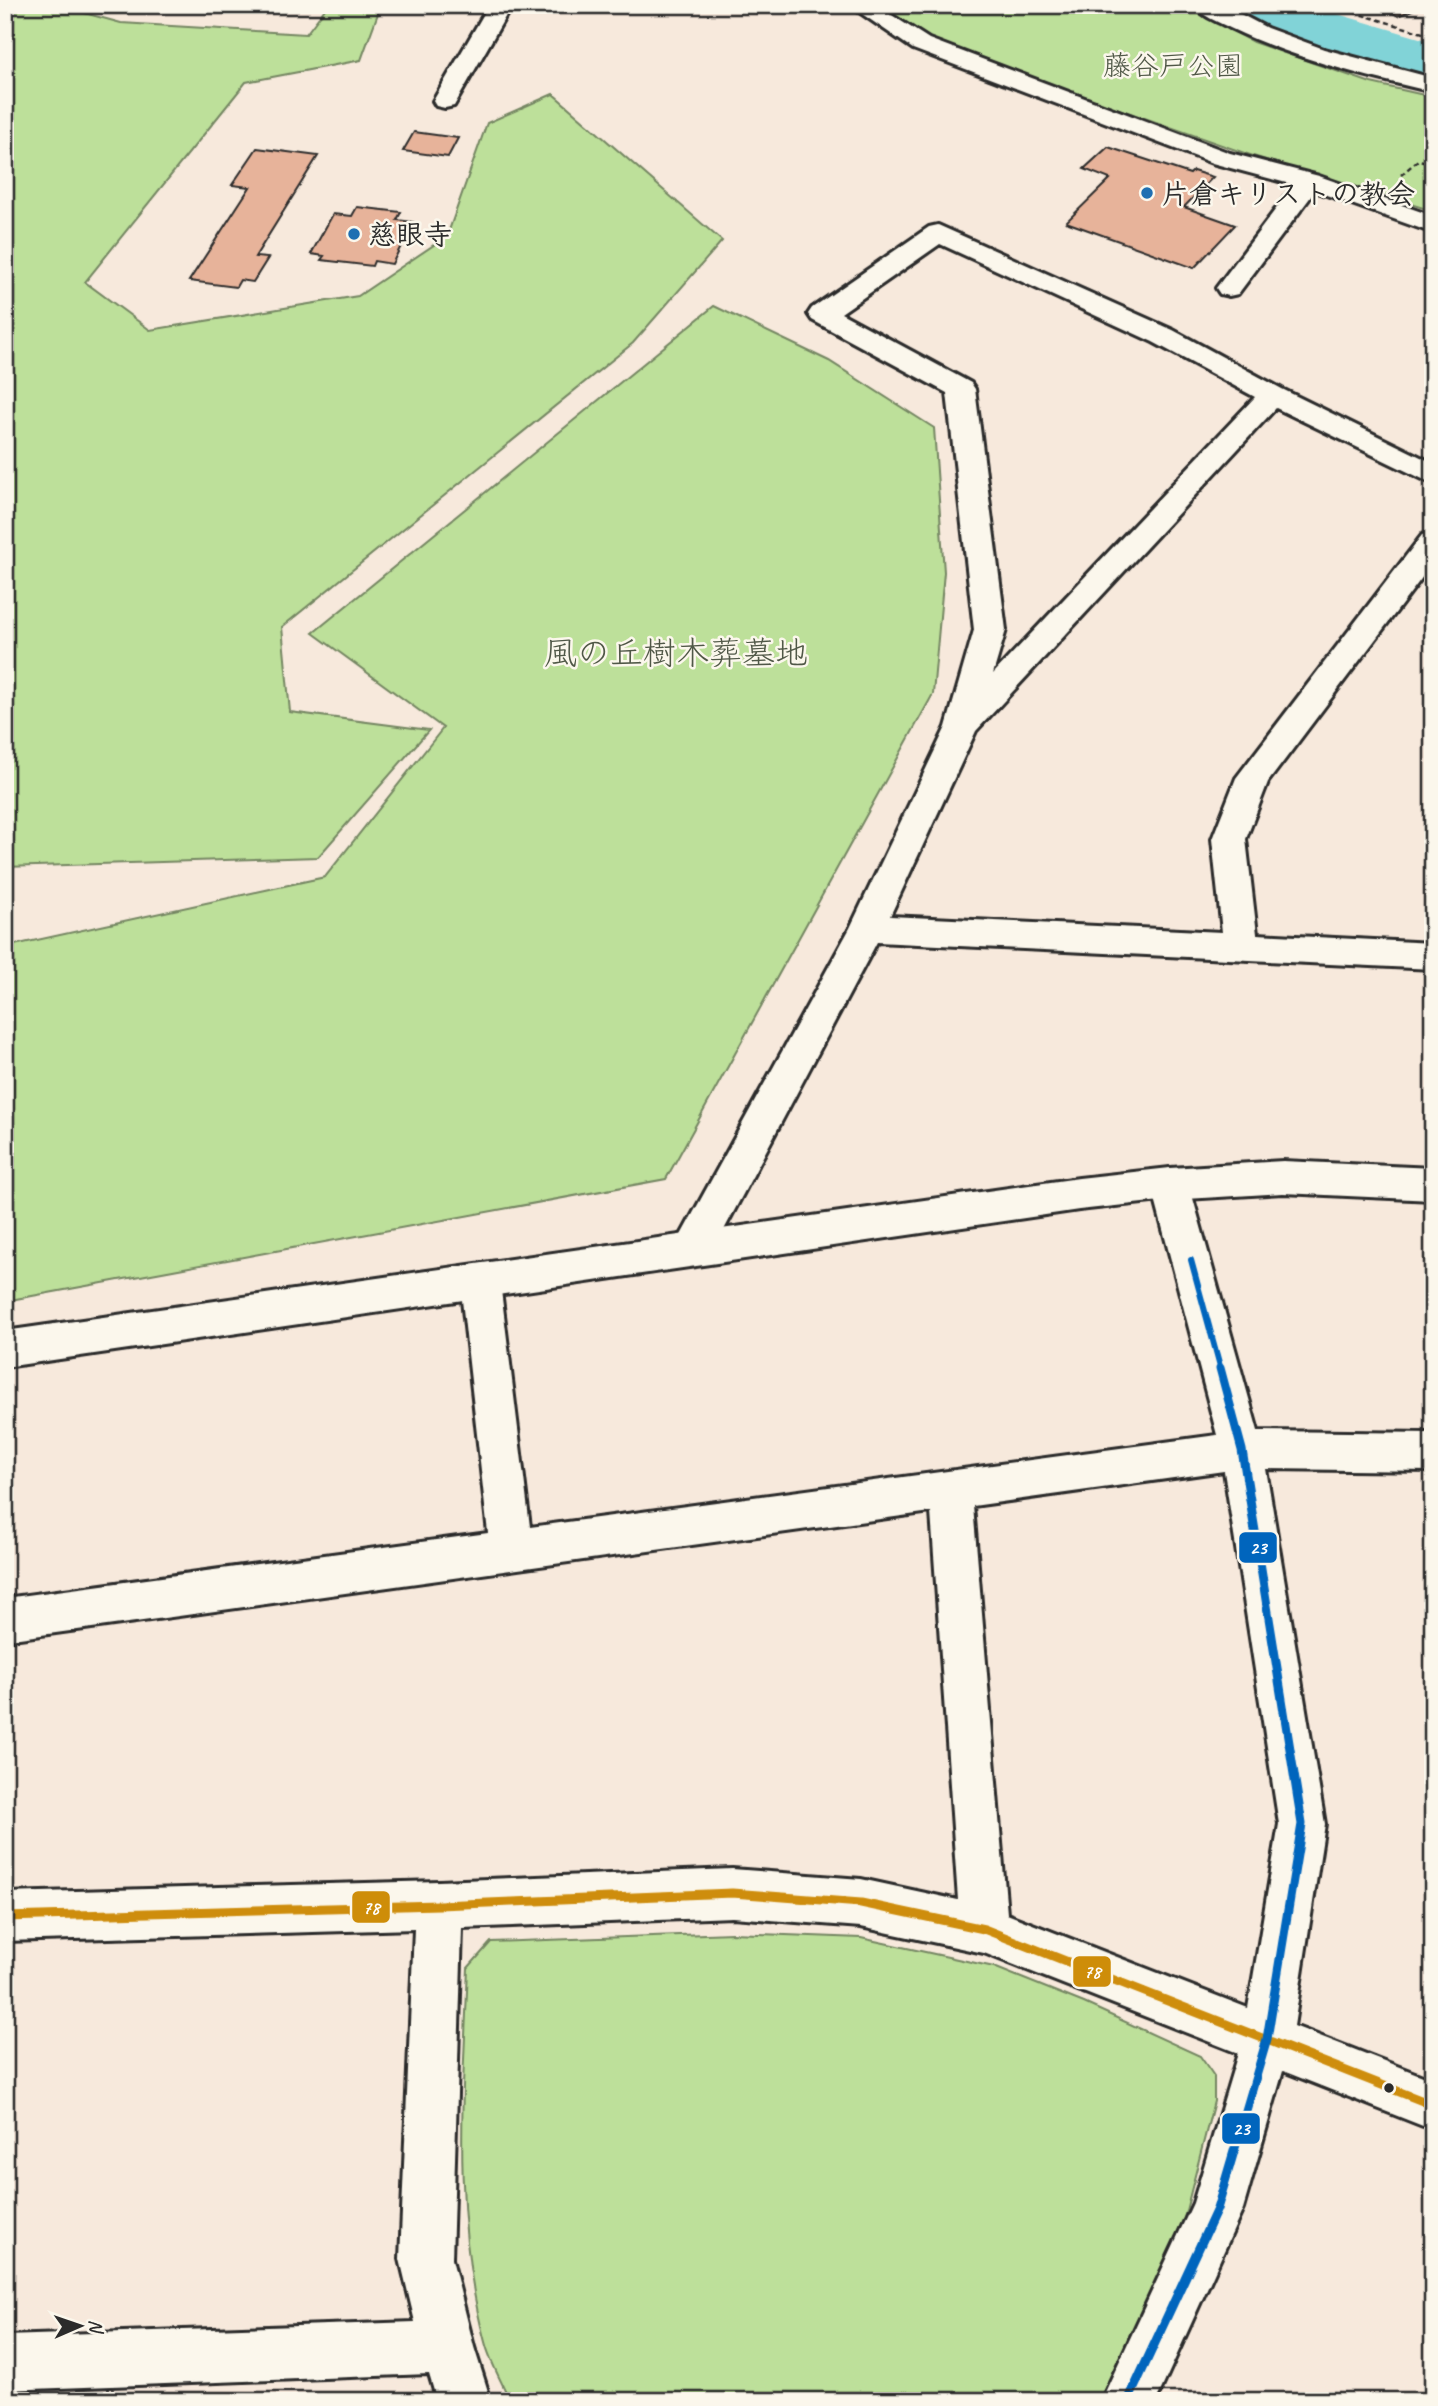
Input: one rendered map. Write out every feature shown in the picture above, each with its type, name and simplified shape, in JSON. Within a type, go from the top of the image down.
[{"type":"street","points":[[445,101],[501,5]]},
{"type":"street","points":[[860,5],[921,44],[934,49],[1221,158],[1310,181],[1433,225]]},
{"type":"street","points":[[1205,5],[1235,23],[1343,64],[1433,85]]},
{"type":"street","points":[[1229,288],[1310,181]]},
{"type":"street","points":[[694,1248],[867,928],[962,727],[990,630],[961,389],[822,314],[938,233],[1163,336],[1272,395],[1433,475]]},
{"type":"street","points":[[962,727],[1272,395]]},
{"type":"street","points":[[1241,946],[1229,839],[1253,778],[1433,542]]},
{"type":"street","points":[[867,928],[1433,957]]},
{"type":"street","points":[[5,1349],[1079,1194],[1170,1184],[1283,1177],[1433,1184]]},
{"type":"street","points":[[1128,2401],[1217,2209],[1267,2039],[1302,1825],[1242,1450],[1170,1184]]},
{"type":"street","points":[[480,1282],[511,1548]]},
{"type":"street","points":[[5,1619],[1242,1450],[1433,1452]]},
{"type":"street","points":[[950,1489],[984,1929]]},
{"type":"street","points":[[5,1917],[439,1905],[732,1893],[862,1903],[984,1929],[1433,2105]]},
{"type":"street","points":[[439,1905],[426,2259],[447,2347],[464,2401]]},
{"type":"street","points":[[5,2363],[447,2347]]},
{"type":"path","points":[[1329,5],[1433,36]]},
{"type":"path","points":[[1401,175],[1418,160],[1433,163]]},
{"type":"green space","points":[[5,5],[55,5],[121,23],[306,34],[328,5],[381,5],[361,60],[246,82],[85,282],[150,330],[358,296],[447,236],[487,123],[553,94],[722,241],[633,343],[282,627],[290,712],[429,730],[318,857],[5,867]]},
{"type":"green space","name":"藤谷戸公園","points":[[876,5],[1186,5],[1253,42],[1371,83],[1433,97],[1433,211],[1253,156],[916,35]]},
{"type":"green space","name":"風の丘樹木葬墓地","points":[[714,306],[829,361],[934,428],[944,572],[933,694],[666,1179],[5,1301],[5,947],[325,877],[443,728],[313,633]]},
{"type":"green space","points":[[732,1933],[861,1938],[994,1967],[1084,2003],[1200,2056],[1214,2076],[1214,2101],[1178,2242],[1106,2401],[510,2401],[485,2342],[468,2250],[462,2109],[468,1968],[491,1942]]},
{"type":"building","points":[[1380,5],[1424,5],[1398,16]]},
{"type":"building","points":[[414,132],[458,138],[448,157],[403,151]]},
{"type":"building","name":"片倉キリストの教会","points":[[1108,147],[1190,174],[1193,171],[1213,177],[1184,207],[1235,225],[1194,268],[1066,222],[1110,179],[1084,169]]},
{"type":"building","points":[[257,148],[318,156],[255,257],[268,258],[253,282],[240,280],[236,287],[189,281],[250,187],[232,185]]},
{"type":"building","points":[[357,207],[401,212],[397,220],[413,222],[392,264],[374,261],[372,266],[321,260],[324,256],[311,254],[333,214],[352,216]]},
{"type":"waterway","points":[[1259,5],[1287,18],[1433,61]]},
{"type":"transit line","name":"23","points":[[1128,2401],[1217,2209],[1267,2039],[1302,1824],[1242,1450],[1191,1260]]},
{"type":"transit line","name":"78","points":[[5,1917],[439,1905],[732,1893],[861,1903],[984,1929],[1433,2105]]},
{"type":"place","name":"片倉キリストの教会","points":[[1147,193]]},
{"type":"place","name":"慈眼寺","points":[[354,234]]}]
